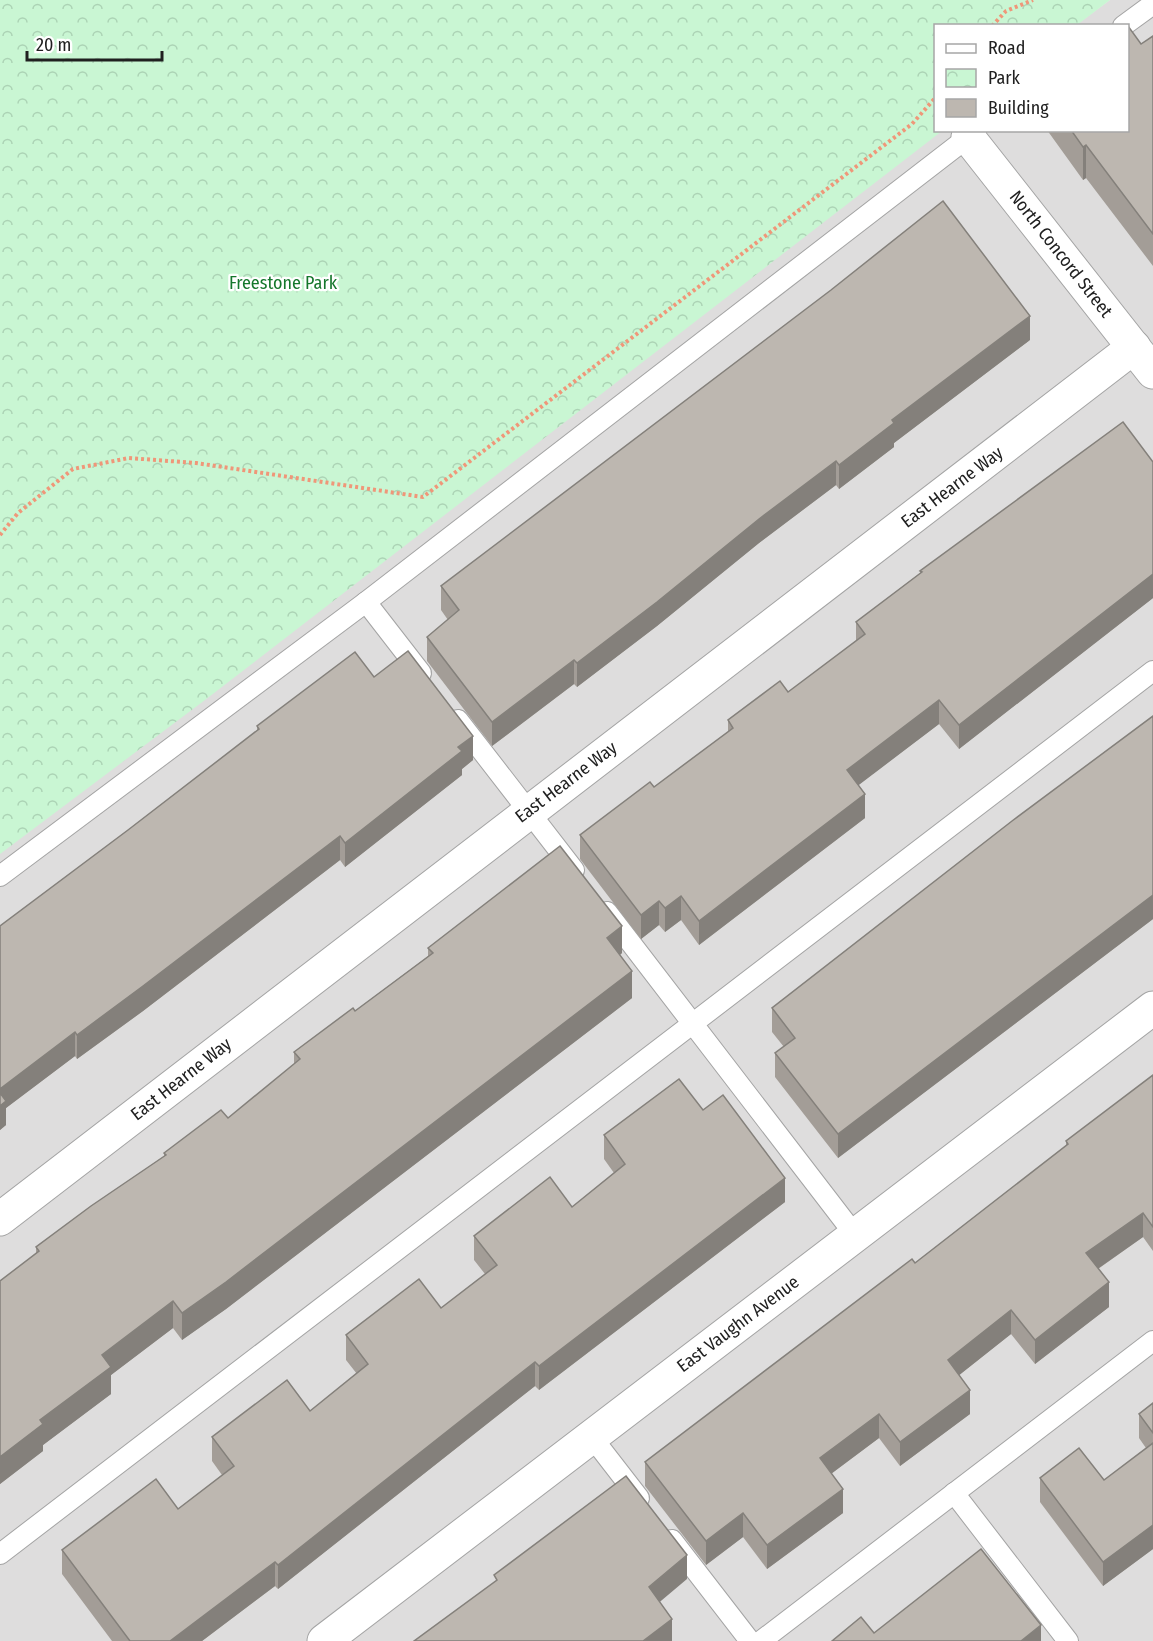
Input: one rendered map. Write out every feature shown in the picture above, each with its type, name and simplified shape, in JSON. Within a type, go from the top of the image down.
[{"type":"street","name":"North Concord Street","points":[[973,134],[1144,359]]},
{"type":"street","name":"East Hearne Way","points":[[0,1219],[529,811],[1144,359]]},
{"type":"street","name":"East Vaughn Avenue","points":[[324,1641],[1153,1008]]},
{"type":"lane","points":[[1126,24],[1153,4]]},
{"type":"lane","points":[[0,876],[366,602],[973,134]]},
{"type":"lane","points":[[366,602],[429,684]]},
{"type":"lane","points":[[0,1554],[1153,671]]},
{"type":"lane","points":[[444,702],[694,1023],[855,1235]]},
{"type":"lane","points":[[761,1641],[1153,1341]]},
{"type":"lane","points":[[591,1436],[649,1510]]},
{"type":"lane","points":[[954,1492],[1068,1641]]},
{"type":"lane","points":[[663,1529],[750,1641]]},
{"type":"path","points":[[994,24],[1006,11],[1033,0]]},
{"type":"path","points":[[0,535],[18,513],[73,469],[129,458],[196,463],[423,497],[912,124],[934,99]]},
{"type":"shaded area","points":[[1110,0],[1153,0],[1153,1641],[0,1641],[0,848],[938,132],[1129,132],[1129,24],[1077,24]]},
{"type":"green space","name":"Freestone Park","points":[[0,0],[1110,0],[1078,24],[934,24],[934,132],[941,132],[205,700],[0,854]]},
{"type":"building","points":[[1129,27],[1141,44],[1153,36],[1153,234],[1086,145],[1083,147],[1072,132],[1129,132]]},
{"type":"building","points":[[943,201],[1030,316],[892,420],[894,423],[839,465],[836,461],[759,519],[657,602],[577,663],[574,660],[492,722],[427,637],[459,610],[441,586],[831,290]]},
{"type":"building","points":[[1123,422],[1153,462],[1153,574],[959,725],[939,700],[847,770],[865,794],[699,921],[681,896],[665,908],[659,901],[641,915],[580,835],[650,782],[654,787],[733,728],[728,720],[780,681],[788,692],[865,634],[856,622],[922,572],[920,571]]},
{"type":"building","points":[[408,651],[473,736],[458,747],[462,751],[345,843],[340,836],[143,986],[77,1035],[75,1032],[0,1089],[0,926],[259,729],[257,726],[355,652],[374,677]]},
{"type":"building","points":[[1153,716],[1153,895],[838,1134],[775,1053],[795,1038],[772,1008],[1012,821]]},
{"type":"building","points":[[560,846],[622,926],[607,938],[632,971],[226,1282],[182,1313],[173,1301],[102,1355],[111,1367],[40,1420],[43,1424],[0,1457],[0,1281],[39,1251],[36,1247],[166,1155],[164,1153],[221,1110],[228,1118],[300,1059],[294,1052],[353,1008],[355,1011],[433,953],[428,948]]},
{"type":"building","points":[[1153,1075],[1153,1227],[1143,1213],[1086,1253],[1109,1282],[1035,1340],[1011,1310],[948,1360],[970,1390],[900,1442],[879,1414],[820,1458],[843,1489],[767,1545],[743,1513],[706,1541],[645,1462],[912,1259],[915,1263],[1068,1144],[1066,1141]]},
{"type":"building","points":[[679,1079],[703,1110],[723,1095],[785,1178],[539,1366],[535,1362],[278,1565],[275,1562],[170,1641],[130,1641],[62,1550],[156,1479],[178,1509],[234,1466],[212,1437],[287,1380],[310,1411],[368,1364],[346,1335],[419,1279],[441,1308],[497,1265],[474,1236],[550,1177],[572,1207],[625,1164],[604,1135]]},
{"type":"building","points":[[0,1093],[6,1101],[0,1106]]},
{"type":"building","points":[[1153,1403],[1153,1433],[1139,1414]]},
{"type":"building","points":[[1153,1443],[1153,1525],[1103,1562],[1040,1478],[1079,1448],[1104,1480]]},
{"type":"building","points":[[626,1476],[687,1555],[649,1587],[672,1619],[643,1641],[414,1641],[497,1580],[494,1575]]},
{"type":"building","points":[[981,1549],[1041,1625],[1021,1641],[832,1641],[861,1617],[874,1633]]}]
